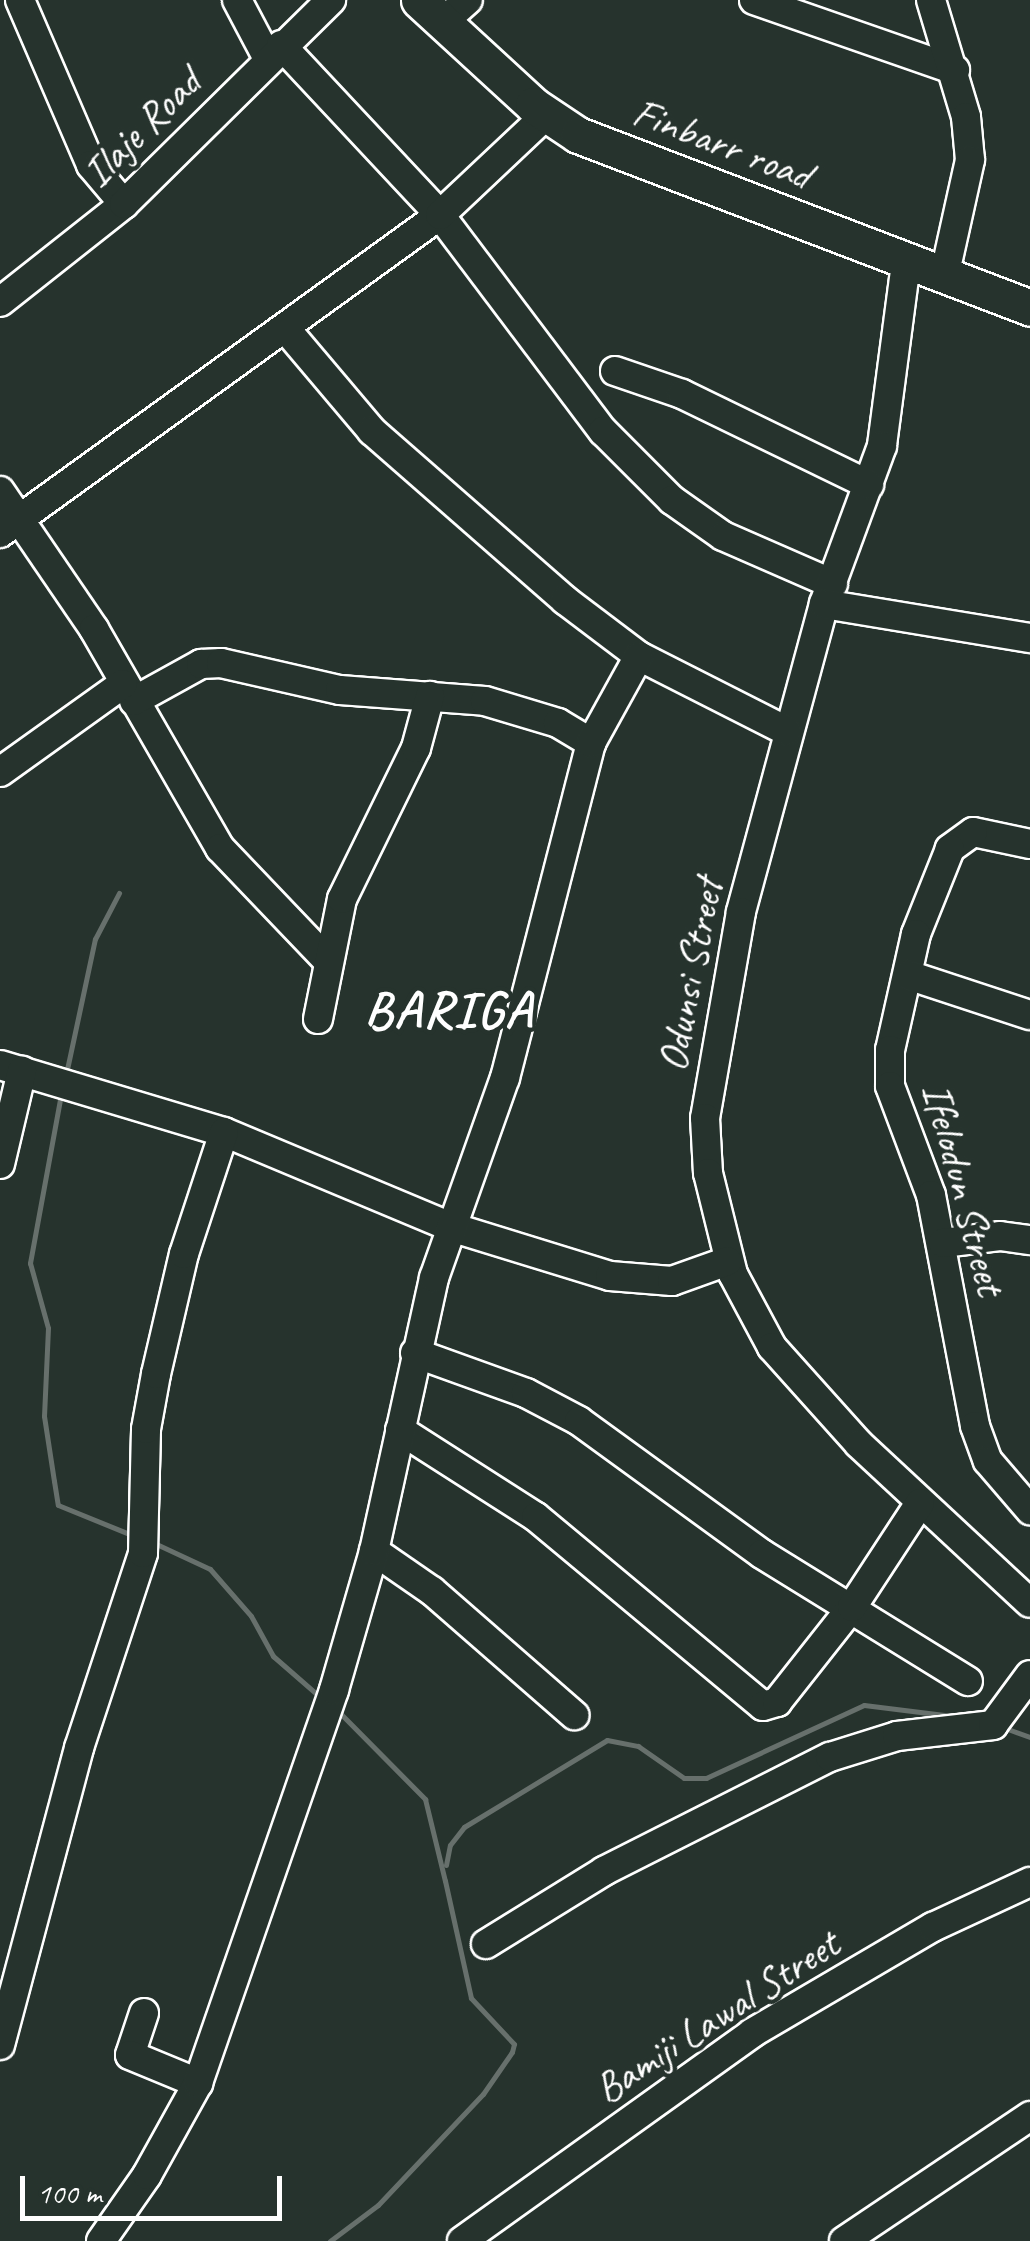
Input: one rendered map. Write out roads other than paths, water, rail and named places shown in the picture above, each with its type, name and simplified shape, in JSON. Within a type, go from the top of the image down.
[{"type":"main road","name":"Finbarr road","points":[[446,7],[546,115],[636,160],[1030,308]]},
{"type":"main road","name":"Finbarr road","points":[[446,7],[502,57],[588,119],[643,146],[1030,292]]},
{"type":"street","points":[[20,0],[91,166],[124,204]]},
{"type":"street","points":[[237,0],[274,51],[440,215],[603,431],[672,500],[723,536],[829,594],[1030,638]]},
{"type":"street","name":"Ilaje Road","points":[[0,302],[124,204],[274,51],[331,0]]},
{"type":"street","points":[[754,0],[955,70]]},
{"type":"street","points":[[931,0],[955,70],[970,160],[948,259]]},
{"type":"street","points":[[11,526],[123,440],[440,215],[546,115]]},
{"type":"street","name":"Odunsi Street","points":[[906,263],[882,446],[829,594],[787,731],[741,912],[705,1118],[708,1173],[728,1261],[772,1347],[920,1502],[1030,1603]]},
{"type":"street","points":[[285,328],[372,431],[525,566],[639,656],[787,731]]},
{"type":"street","points":[[614,370],[682,394],[869,485]]},
{"type":"street","points":[[0,491],[11,526],[128,692],[220,848],[327,960]]},
{"type":"street","points":[[101,2241],[147,2175],[198,2082],[334,1690],[374,1551],[415,1353],[451,1228],[506,1078],[591,743],[639,656]]},
{"type":"street","points":[[0,772],[128,692],[201,664],[221,663],[340,690],[430,696],[511,709],[558,723],[591,743]]},
{"type":"street","points":[[318,1019],[342,899],[416,748],[430,696]]},
{"type":"street","name":"Ifelodun Street","points":[[1030,844],[973,832],[950,849],[908,975],[890,1050],[890,1086],[943,1243],[975,1426],[988,1461],[1030,1510]]},
{"type":"street","points":[[908,975],[1030,1015]]},
{"type":"street","points":[[0,1164],[19,1070],[79,1085],[224,1132],[451,1228],[633,1280],[672,1281],[728,1261]]},
{"type":"street","points":[[0,2045],[79,1748],[145,1540],[146,1428],[156,1374],[184,1254],[224,1132]]},
{"type":"street","points":[[943,1243],[1000,1236],[1030,1240]]},
{"type":"street","points":[[415,1353],[526,1393],[579,1421],[704,1516],[968,1681]]},
{"type":"street","points":[[400,1430],[536,1518],[756,1705],[777,1702],[852,1607],[920,1502]]},
{"type":"street","points":[[374,1551],[432,1591],[574,1714]]},
{"type":"street","points":[[486,1944],[604,1872],[830,1758],[897,1736],[1000,1716],[1030,1675]]},
{"type":"street","name":"Bamiji Lawal Street","points":[[462,2241],[752,2033],[933,1927],[1030,1882]]},
{"type":"street","points":[[144,2013],[130,2054],[198,2082]]},
{"type":"street","points":[[844,2241],[1030,2116]]},
{"type":"waterway","points":[[66,1074],[95,939],[119,893]]},
{"type":"waterway","points":[[61,1094],[30,1263],[48,1328],[44,1416],[54,1481],[58,1505],[132,1535]]},
{"type":"waterway","points":[[152,1542],[210,1569],[251,1616],[273,1656],[319,1696]]},
{"type":"waterway","points":[[446,1865],[450,1845],[464,1827],[607,1740],[638,1746],[684,1778],[706,1778],[864,1705],[960,1717]]},
{"type":"waterway","points":[[336,1709],[425,1799],[445,1881]]},
{"type":"waterway","points":[[1005,1728],[1030,1737]]},
{"type":"waterway","points":[[330,2241],[378,2205],[483,2094],[512,2052],[514,2044],[471,1998],[445,1881]]},
{"type":"district","name":"BARIGA","points":[[449,1011]]}]
